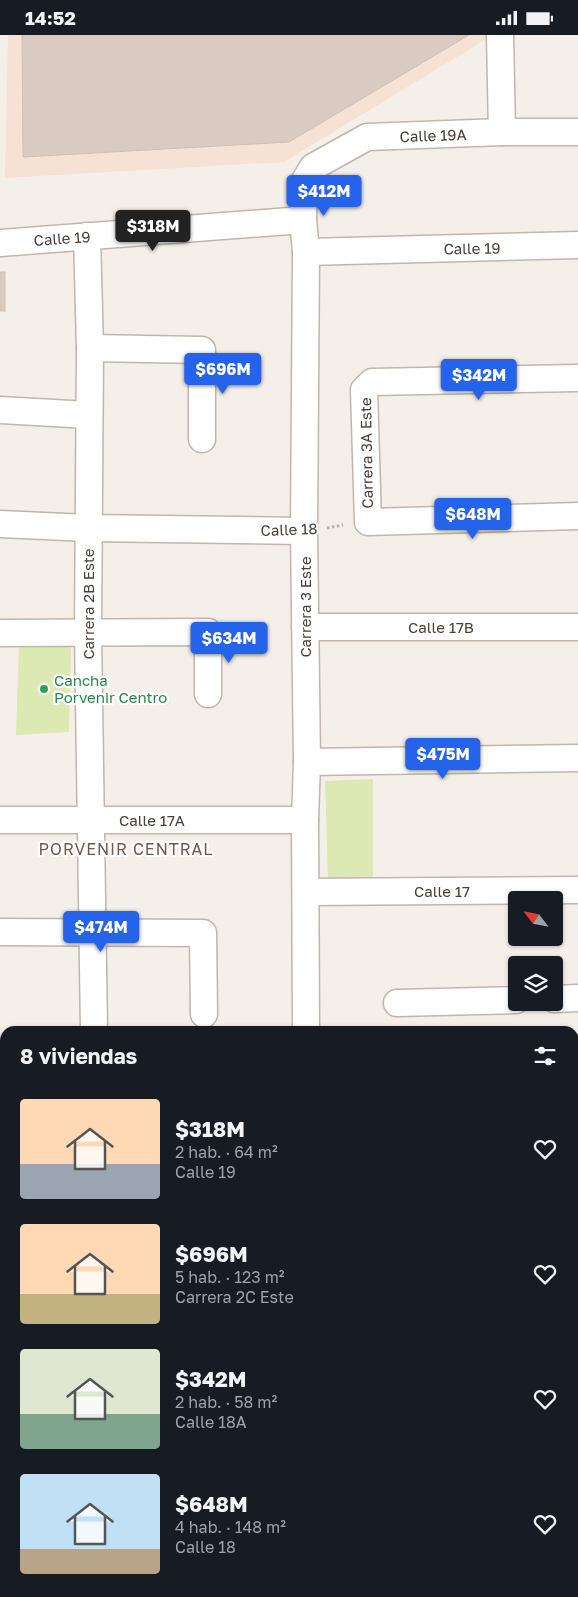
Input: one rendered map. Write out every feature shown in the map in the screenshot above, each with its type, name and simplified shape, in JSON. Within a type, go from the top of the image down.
[{"type":"street","points":[[500,35],[502,132]]},
{"type":"street","name":"Calle 19A","points":[[304,182],[313,167],[367,137],[502,132],[578,132]]},
{"type":"street","name":"Carrera 3 Este","points":[[304,182],[303,220],[306,253],[304,531],[307,761],[305,820],[306,1026]]},
{"type":"street","name":"Calle 19","points":[[0,243],[303,220]]},
{"type":"street","name":"Carrera 2B Este","points":[[88,236],[90,348],[88,633],[94,1026]]},
{"type":"street","name":"Calle 19","points":[[306,253],[578,245]]},
{"type":"street","points":[[90,348],[202,350],[202,439]]},
{"type":"street","name":"Carrera 3A Este","points":[[368,522],[364,390],[372,382],[578,378]]},
{"type":"street","points":[[0,410],[89,415]]},
{"type":"street","points":[[368,522],[578,516]]},
{"type":"street","name":"Calle 18","points":[[0,524],[88,528],[304,531]]},
{"type":"street","name":"Calle 17B","points":[[305,627],[578,627]]},
{"type":"street","points":[[0,633],[208,632],[208,694]]},
{"type":"street","points":[[307,761],[578,758]]},
{"type":"street","name":"Calle 17A","points":[[0,820],[305,820]]},
{"type":"street","name":"Calle 17","points":[[306,892],[578,890]]},
{"type":"street","points":[[0,932],[203,933],[204,1014]]},
{"type":"street","points":[[563,999],[578,998]]},
{"type":"street","points":[[397,1003],[508,1000]]},
{"type":"path","name":"Calle 18","points":[[304,531],[368,522]]},
{"type":"shaded area","points":[[8,35],[493,35],[284,162],[5,178]]},
{"type":"green space","name":"Cancha Porvenir Centro","points":[[19,645],[71,647],[69,732],[16,735]]},
{"type":"green space","points":[[373,779],[373,879],[328,879],[325,781]]},
{"type":"building","points":[[22,35],[469,35],[289,142],[23,157]]},
{"type":"building","points":[[0,272],[5,272],[5,311],[0,311]]},
{"type":"place","name":"Cancha Porvenir Centro","points":[[44,689]]},
{"type":"district","name":"PORVENIR CENTRAL","points":[[126,849]]}]
